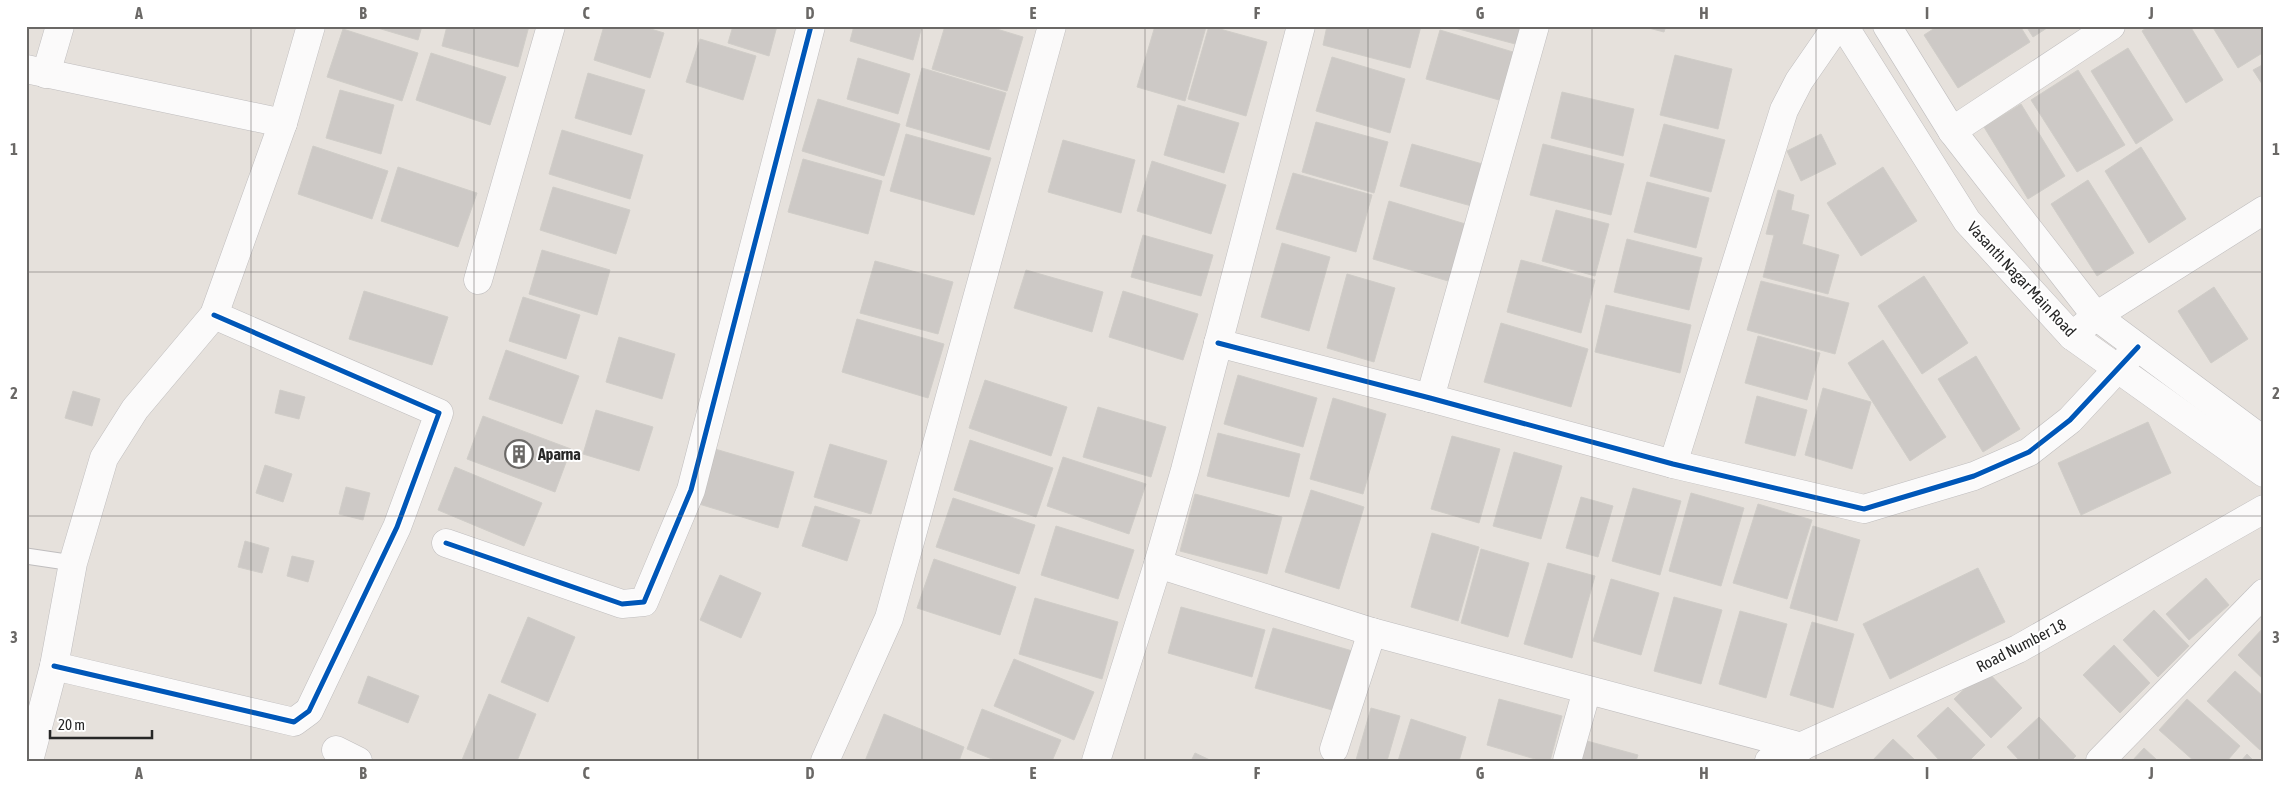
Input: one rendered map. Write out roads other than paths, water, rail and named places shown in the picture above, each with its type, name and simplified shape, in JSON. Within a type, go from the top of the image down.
[{"type":"street","points":[[60,26],[36,71],[283,123]]},
{"type":"street","points":[[29,761],[54,666],[73,563],[104,458],[135,409],[214,314],[283,123],[311,26]]},
{"type":"street","points":[[478,280],[551,26]]},
{"type":"street","points":[[446,543],[622,604],[644,602],[691,490],[811,26]]},
{"type":"street","points":[[825,761],[889,618],[1052,26]]},
{"type":"street","points":[[1096,761],[1158,564],[1301,26]]},
{"type":"street","points":[[1430,398],[1535,26]]},
{"type":"street","points":[[1673,464],[1784,110],[1799,81],[1837,26]]},
{"type":"street","name":"Vasanth Nagar Main Road","points":[[1844,26],[1967,221],[2072,336],[2264,473]]},
{"type":"street","name":"Vasanth Nagar Main Road","points":[[1887,26],[1952,131],[2096,316],[2264,441]]},
{"type":"street","points":[[1952,131],[2111,26]]},
{"type":"street","points":[[2072,336],[2096,316],[2264,210]]},
{"type":"street","points":[[54,666],[294,722],[309,711],[397,527],[439,412],[214,314]]},
{"type":"street","points":[[1218,343],[1673,464],[1864,509],[1974,476],[2029,452],[2070,420],[2138,347]]},
{"type":"street","name":"Road Number 18","points":[[1769,761],[2018,649],[2264,509]]},
{"type":"street","points":[[1158,564],[1372,632],[1802,747]]},
{"type":"street","points":[[2100,761],[2264,593]]},
{"type":"street","points":[[1334,749],[1372,632]]},
{"type":"street","points":[[1567,761],[1588,690]]},
{"type":"lane","points":[[26,556],[73,563]]},
{"type":"place","name":"Aparna","points":[[519,454]]}]
